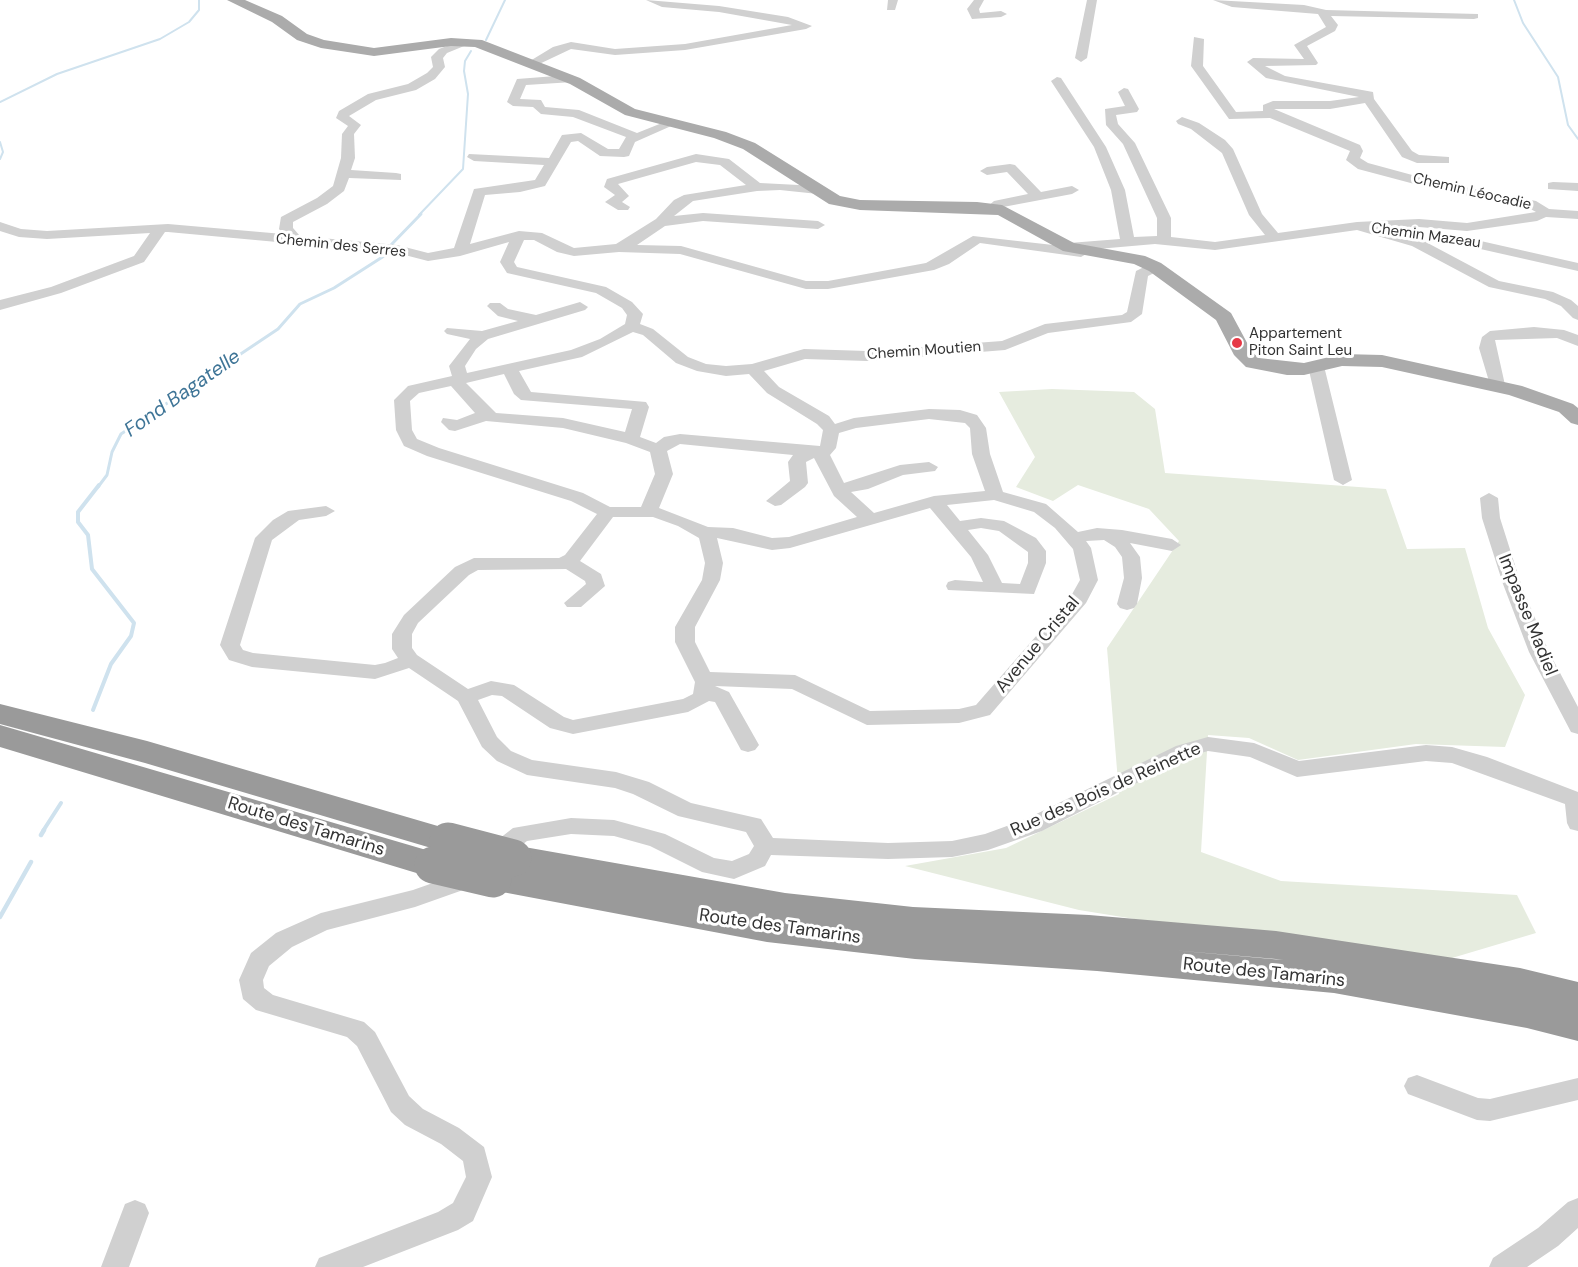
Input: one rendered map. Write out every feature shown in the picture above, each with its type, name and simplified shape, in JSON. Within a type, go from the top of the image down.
[{"type":"highway","name":"Route des Tamarins","points":[[0,714],[147,752],[446,864]]},
{"type":"highway","name":"Route des Tamarins","points":[[0,736],[446,864],[503,861],[785,906],[913,920],[1089,929],[1276,945],[1520,982],[1578,997]]},
{"type":"highway","name":"Route des Tamarins","points":[[503,861],[767,928],[915,945],[1097,957],[1334,980],[1527,1013],[1578,1026]]},
{"type":"main road","points":[[234,0],[277,19],[302,37],[321,44],[374,52],[465,42],[477,43],[569,79],[600,93],[630,112],[720,135],[749,146],[810,182],[818,190],[835,200],[860,205],[993,208],[1018,217],[1069,247],[1138,260],[1155,267],[1224,317],[1244,355],[1253,363],[1287,369],[1342,360],[1382,361],[1497,385],[1534,396],[1576,414]]},
{"type":"street","points":[[531,64],[557,49],[571,45],[615,52],[685,47],[806,26],[800,22],[719,9],[662,4],[651,0]]},
{"type":"street","points":[[979,0],[974,9],[976,17],[1001,14]]},
{"type":"street","points":[[1068,54],[1081,56],[1092,0]]},
{"type":"street","points":[[1218,0],[1232,4],[1304,8],[1323,12],[1474,16]]},
{"type":"street","points":[[1323,12],[1352,9],[1350,0]]},
{"type":"street","points":[[1323,12],[1332,25],[1331,29],[1300,45],[1312,63],[1253,62],[1270,75],[1331,90],[1369,95],[1368,99],[1407,154],[1417,159],[1444,160]]},
{"type":"street","name":"Chemin Léocadie","points":[[1198,39],[1197,66],[1233,116],[1272,114],[1355,148],[1357,151],[1353,160],[1363,166],[1437,186],[1531,204],[1542,209],[1543,213],[1537,217],[1467,227],[1419,223],[1357,226]]},
{"type":"street","points":[[297,240],[286,229],[286,220],[322,201],[339,188],[348,158],[348,134],[355,125],[342,118],[343,114],[372,97],[412,87],[431,76],[439,67],[437,57],[443,51],[465,42]]},
{"type":"street","points":[[569,79],[521,82],[510,109],[527,110],[531,103],[537,103],[541,110],[575,112],[637,137]]},
{"type":"street","points":[[1057,81],[1100,147],[1118,190],[1128,241]]},
{"type":"street","points":[[1124,92],[1132,109],[1109,112],[1112,125],[1129,143],[1164,218],[1164,241]]},
{"type":"street","name":"Chemin Léocadie","points":[[1272,114],[1267,108],[1274,105],[1322,105],[1368,99]]},
{"type":"street","points":[[1182,121],[1195,126],[1220,143],[1228,152],[1256,215],[1274,237]]},
{"type":"street","points":[[624,153],[630,140],[672,123]]},
{"type":"street","points":[[460,252],[479,192],[533,186],[544,179],[563,142],[574,136],[585,139],[604,153],[624,153],[639,159],[634,176]]},
{"type":"street","points":[[474,157],[552,162]]},
{"type":"street","points":[[623,207],[612,202],[622,196],[609,184],[696,159],[714,159],[737,170],[757,187]]},
{"type":"street","points":[[987,171],[1010,168],[1037,196]]},
{"type":"street","points":[[343,174],[396,177]]},
{"type":"street","points":[[620,249],[661,222],[680,202],[689,198],[757,187],[780,186],[818,190]]},
{"type":"street","points":[[1553,186],[1578,187]]},
{"type":"street","points":[[993,208],[999,204],[1072,190]]},
{"type":"street","points":[[1543,213],[1578,215]]},
{"type":"street","points":[[661,222],[703,217],[819,225]]},
{"type":"street","name":"Chemin des Serres","points":[[0,226],[19,233],[47,234],[160,229],[397,249],[428,257],[460,252],[519,235]]},
{"type":"street","points":[[1357,226],[1417,243],[1494,284],[1518,291],[1548,295],[1566,303],[1578,315]]},
{"type":"street","name":"Chemin Mazeau","points":[[1069,247],[1128,241],[1164,241],[1215,246],[1357,226],[1430,233],[1578,267]]},
{"type":"street","points":[[0,305],[56,290],[139,259],[160,229]]},
{"type":"street","points":[[503,861],[521,834],[537,829],[572,826],[614,828],[657,840],[710,866],[734,870],[757,860],[765,846],[761,834],[753,825],[686,810],[641,788],[616,780],[527,767],[504,756],[489,742],[466,697],[410,660],[402,649],[402,634],[411,619],[462,571],[474,564],[548,565],[567,561],[592,536],[607,512],[577,497],[433,452],[410,442],[404,430],[402,400],[414,389],[591,348],[632,326],[635,314],[627,305],[601,290],[512,270],[507,262],[519,235],[537,236],[562,249],[574,252],[620,249],[681,250],[806,285],[828,285],[929,267],[944,261],[974,240],[980,239],[1098,254]]},
{"type":"street","name":"Chemin Moutien","points":[[632,326],[648,332],[682,360],[703,368],[753,369],[804,354],[877,356],[1005,345],[1045,329],[1126,319],[1134,314],[1141,274],[1155,267]]},
{"type":"street","points":[[495,306],[502,313],[532,319]]},
{"type":"street","points":[[486,415],[458,380],[457,366],[470,346],[483,336],[521,326],[532,319],[580,307]]},
{"type":"street","points":[[452,331],[483,336]]},
{"type":"street","points":[[1497,385],[1487,348],[1486,340],[1490,336],[1534,332],[1559,333],[1578,341]]},
{"type":"street","points":[[1316,366],[1343,480]]},
{"type":"street","points":[[509,368],[522,394],[527,397],[640,405],[631,439]]},
{"type":"street","points":[[753,369],[773,390],[823,420],[831,430],[828,448],[797,462],[799,483],[775,501]]},
{"type":"street","points":[[831,430],[854,423],[929,414],[960,414],[971,419],[978,428],[981,454],[994,495]]},
{"type":"street","points":[[449,423],[455,426],[486,415],[501,419],[563,423],[631,439],[658,449]]},
{"type":"street","points":[[658,449],[670,441],[680,439],[816,453]]},
{"type":"street","points":[[648,512],[664,474],[658,449]]},
{"type":"street","points":[[816,453],[838,489],[869,518]]},
{"type":"street","points":[[838,489],[862,484],[900,470],[929,467]]},
{"type":"street","name":"Avenue Cristal","points":[[607,512],[648,512],[684,522],[704,532],[733,534],[772,544],[790,542],[934,501],[994,495],[1040,508],[1082,548],[1089,580],[1079,599],[983,710],[959,716],[867,718],[795,682],[704,686]]},
{"type":"street","name":"Impasse Madiel","points":[[1489,498],[1491,518],[1512,584],[1539,652],[1578,727]]},
{"type":"street","points":[[934,501],[979,555],[993,582],[993,588]]},
{"type":"street","points":[[326,511],[294,515],[264,537],[230,645],[236,655],[252,660],[375,672],[390,669],[410,660]]},
{"type":"street","points":[[954,527],[981,523],[1004,526],[1024,538],[1037,551],[1037,563],[1027,590],[955,586]]},
{"type":"street","points":[[704,532],[712,548],[714,562],[711,580],[685,627],[685,642],[704,686],[722,697],[748,745]]},
{"type":"street","points":[[1074,538],[1109,535],[1172,545]]},
{"type":"street","points":[[1109,535],[1121,543],[1131,557],[1133,578],[1127,604]]},
{"type":"street","points":[[567,561],[594,578],[596,586],[574,603]]},
{"type":"street","points":[[466,697],[491,688],[507,690],[557,723],[573,727],[688,705],[700,699],[704,686]]},
{"type":"street","name":"Rue des Bois de Reinette","points":[[765,846],[888,851],[952,849],[988,842],[1034,825],[1183,751],[1208,744],[1254,750],[1297,769],[1313,769],[1426,753],[1452,755],[1479,762],[1577,800]]},
{"type":"street","points":[[1577,800],[1578,823]]},
{"type":"street","points":[[329,1267],[448,1221],[463,1212],[479,1177],[475,1155],[450,1136],[414,1117],[400,1104],[366,1039],[355,1029],[264,1004],[252,992],[251,980],[259,960],[284,940],[321,922],[415,898],[446,864]]},
{"type":"street","points":[[1417,1086],[1476,1109],[1490,1110],[1578,1089]]},
{"type":"street","points":[[1503,1267],[1548,1237],[1578,1211]]},
{"type":"street","points":[[115,1267],[135,1213]]},
{"type":"shaded area","points":[[1052,389],[1134,392],[1155,409],[1165,473],[1386,489],[1407,549],[1465,548],[1488,628],[1525,695],[1505,747],[1416,744],[1298,760],[1249,738],[1208,735],[1201,852],[1281,881],[1517,895],[1536,933],[1425,966],[1079,910],[905,866],[1006,848],[1119,794],[1107,648],[1179,541],[1149,509],[1078,485],[1053,501],[1016,487],[1035,457],[999,392]]},
{"type":"waterway","points":[[0,102],[57,74],[160,39],[189,22],[199,10],[199,0]]},
{"type":"waterway","name":"Fond Bagatelle","points":[[486,40],[505,0]]},
{"type":"waterway","points":[[1514,0],[1523,23],[1558,77],[1568,125],[1578,139]]},
{"type":"waterway","name":"Fond Bagatelle","points":[[419,215],[463,169],[468,94],[464,71],[465,61],[471,51]]},
{"type":"waterway","points":[[0,142],[3,152],[0,159]]},
{"type":"waterway","name":"Fond Bagatelle","points":[[389,247],[421,214]]},
{"type":"waterway","name":"Fond Bagatelle","points":[[98,487],[107,475],[112,452],[121,434],[278,329],[300,304],[334,288],[384,256]]},
{"type":"waterway","name":"Fond Bagatelle","points":[[93,710],[111,664],[131,636],[134,623],[92,569],[88,535],[78,522],[78,512],[99,485]]},
{"type":"waterway","name":"Fond Bagatelle","points":[[43,831],[61,803]]},
{"type":"waterway","name":"Fond Bagatelle","points":[[41,835],[44,830]]},
{"type":"waterway","name":"Fond Bagatelle","points":[[0,917],[31,862]]},
{"type":"place","name":"Appartement Piton Saint Leu","points":[[1237,343]]}]
